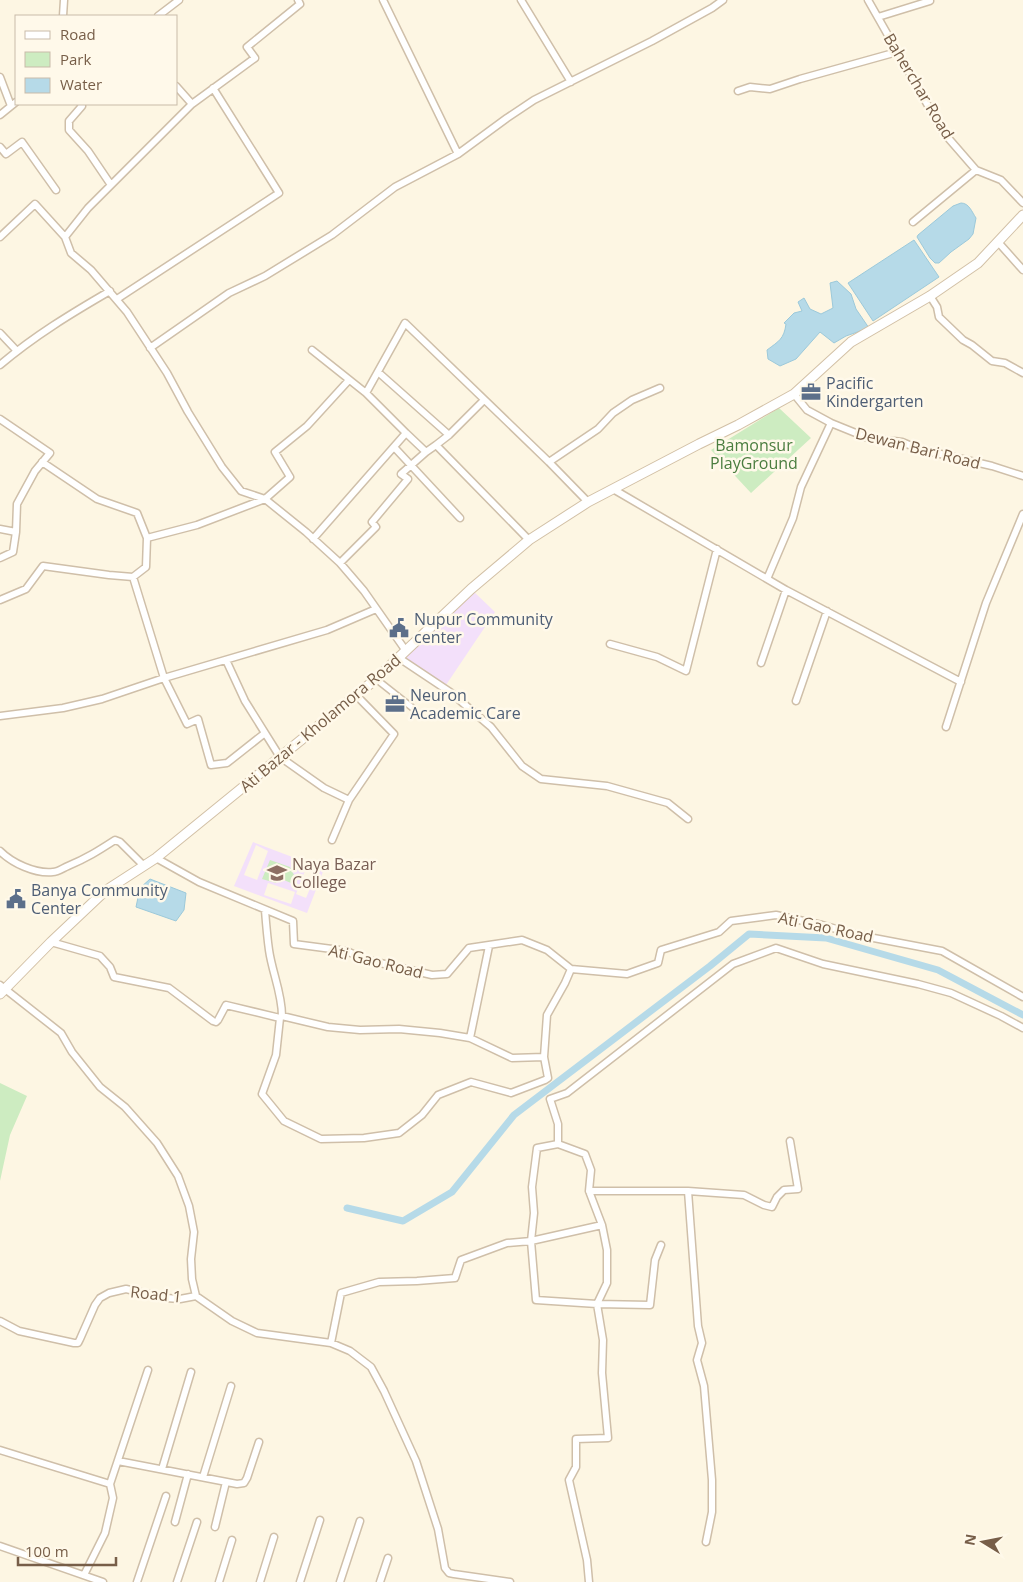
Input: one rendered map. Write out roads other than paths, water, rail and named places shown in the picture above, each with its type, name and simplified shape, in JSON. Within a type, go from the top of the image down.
[{"type":"main road","name":"Ati Bazar - Kholamora Road","points":[[1,990],[106,892],[156,858],[376,679],[471,589],[529,540],[588,502],[794,394],[851,342],[930,296],[978,263],[1022,215]]},
{"type":"street","points":[[63,15],[64,0]]},
{"type":"street","points":[[159,15],[179,0]]},
{"type":"street","points":[[65,237],[88,208],[192,104],[255,58],[247,47],[300,4],[298,0]]},
{"type":"street","points":[[383,0],[458,154]]},
{"type":"street","points":[[521,0],[571,82]]},
{"type":"street","points":[[150,348],[230,293],[265,276],[332,235],[395,187],[458,154],[534,100],[712,8],[723,0]]},
{"type":"street","name":"Baherchar Road","points":[[868,0],[943,132],[976,170],[1001,180],[1023,203]]},
{"type":"street","points":[[878,17],[930,1]]},
{"type":"street","points":[[738,91],[750,87],[770,89],[897,52]]},
{"type":"street","points":[[0,77],[14,104],[0,115]]},
{"type":"street","points":[[178,88],[192,104]]},
{"type":"street","points":[[117,300],[279,193],[213,88]]},
{"type":"street","points":[[82,105],[69,121],[69,130],[88,151],[111,184]]},
{"type":"street","points":[[0,147],[6,154],[22,142],[56,190]]},
{"type":"street","points":[[913,222],[976,170]]},
{"type":"street","points":[[0,238],[35,204],[65,237],[71,253],[91,270],[117,300],[167,373],[188,412],[227,473],[241,491],[265,499],[340,563],[364,591],[403,654],[492,727],[522,766],[541,779],[607,786],[668,803],[688,819]]},
{"type":"street","points":[[1000,241],[1023,270]]},
{"type":"street","points":[[0,365],[76,310],[110,291]]},
{"type":"street","points":[[930,296],[938,307],[939,316],[963,340],[992,361],[1005,363],[1023,373]]},
{"type":"street","points":[[366,393],[405,324],[588,502]]},
{"type":"street","points":[[0,333],[17,351]]},
{"type":"street","points":[[312,350],[366,393],[426,452]]},
{"type":"street","points":[[378,372],[449,435]]},
{"type":"street","points":[[147,538],[197,525],[265,499],[290,477],[275,452],[307,426],[349,380]]},
{"type":"street","points":[[549,462],[598,429],[613,413],[632,400],[660,388]]},
{"type":"street","name":"Dewan Bari Road","points":[[794,394],[806,410],[831,423],[868,438],[902,442],[919,449],[992,466],[1023,476]]},
{"type":"street","points":[[340,563],[376,527],[372,522],[408,479],[401,474],[449,435],[484,400]]},
{"type":"street","points":[[0,419],[50,453],[35,471],[16,504],[16,532],[13,552],[0,558]]},
{"type":"street","points":[[767,579],[793,518],[801,487],[831,423]]},
{"type":"street","points":[[313,538],[406,433]]},
{"type":"street","points":[[436,445],[529,540]]},
{"type":"street","points":[[394,447],[460,518]]},
{"type":"street","points":[[0,600],[26,589],[42,566],[133,577],[146,567],[147,538],[137,513],[97,500],[42,462]]},
{"type":"street","points":[[613,489],[786,590],[960,682]]},
{"type":"street","points":[[946,727],[986,603],[1023,514]]},
{"type":"street","points":[[0,530],[16,532]]},
{"type":"street","points":[[610,644],[657,656],[686,671],[717,549]]},
{"type":"street","points":[[133,577],[164,678],[187,724],[198,719],[211,765],[227,763],[265,733]]},
{"type":"street","points":[[761,663],[786,590]]},
{"type":"street","points":[[0,716],[63,708],[102,699],[164,678],[327,630],[376,609]]},
{"type":"street","points":[[796,701],[827,612]]},
{"type":"street","points":[[226,660],[245,701],[280,757],[324,788],[349,800]]},
{"type":"street","points":[[376,679],[414,709]]},
{"type":"street","points":[[332,840],[349,800],[394,734],[356,695]]},
{"type":"street","points":[[0,851],[20,864],[38,871],[54,872],[91,856],[115,840],[120,842],[144,866]]},
{"type":"street","points":[[156,858],[199,882],[265,910],[269,949],[279,989],[281,1017],[276,1055],[262,1094],[284,1122],[321,1139],[364,1138],[399,1133],[422,1114],[438,1095],[471,1082],[512,1093],[548,1078],[544,1057],[547,1015],[571,968]]},
{"type":"street","name":"Ati Gao Road","points":[[265,910],[293,921],[294,944],[347,951],[363,959],[432,975],[447,974],[469,948],[522,940],[548,950],[571,968],[628,974],[658,963],[661,950],[719,932],[730,921],[776,914],[822,924],[858,935],[942,951],[1023,997]]},
{"type":"street","points":[[51,942],[100,956],[110,967],[114,977],[169,988],[216,1022],[226,1005],[328,1027],[360,1030],[400,1029],[440,1033],[470,1038],[512,1058],[544,1057]]},
{"type":"street","points":[[470,1038],[490,946]]},
{"type":"street","points":[[558,1144],[558,1124],[550,1099],[567,1094],[733,964],[776,948],[823,964],[918,984],[951,994],[1023,1028]]},
{"type":"street","points":[[1,990],[62,1033],[72,1052],[100,1087],[125,1107],[157,1143],[178,1176],[189,1206],[194,1232],[191,1259],[192,1279],[196,1296],[232,1321],[257,1333],[331,1343],[350,1351],[371,1367],[384,1390],[416,1461],[438,1529],[446,1568],[449,1573],[510,1582]]},
{"type":"street","points":[[589,1191],[688,1191],[744,1194],[764,1205],[772,1207],[777,1197],[784,1190],[798,1189],[790,1140]]},
{"type":"street","points":[[589,1582],[587,1560],[569,1480],[576,1467],[576,1438],[608,1438],[602,1373],[603,1340],[597,1304],[607,1283],[607,1250],[602,1225],[589,1191],[591,1170],[585,1154],[558,1144],[537,1148],[532,1187],[534,1213],[531,1240],[536,1300],[597,1304],[650,1305],[655,1260],[661,1245]]},
{"type":"street","points":[[688,1191],[698,1326],[702,1343],[697,1360],[704,1386],[712,1480],[712,1512],[706,1542]]},
{"type":"street","points":[[331,1343],[341,1293],[379,1282],[455,1278],[461,1260],[507,1243],[531,1240],[602,1225]]},
{"type":"street","name":"Road 1","points":[[0,1322],[19,1331],[74,1344],[80,1339],[95,1305],[100,1298],[109,1293],[126,1289],[166,1298],[196,1296]]},
{"type":"street","points":[[84,1575],[105,1533],[113,1498],[110,1484],[148,1370]]},
{"type":"street","points":[[162,1469],[191,1372]]},
{"type":"street","points":[[203,1477],[231,1386]]},
{"type":"street","points":[[118,1461],[237,1484],[244,1483],[247,1478],[259,1442]]},
{"type":"street","points":[[0,1450],[110,1484]]},
{"type":"street","points":[[175,1522],[188,1474]]},
{"type":"street","points":[[216,1527],[226,1482]]},
{"type":"street","points":[[136,1582],[166,1496]]},
{"type":"street","points":[[300,1582],[320,1520]]},
{"type":"street","points":[[340,1582],[360,1521]]},
{"type":"street","points":[[177,1582],[197,1522]]},
{"type":"street","points":[[260,1582],[274,1538]]},
{"type":"street","points":[[219,1582],[232,1540]]},
{"type":"street","points":[[0,1546],[103,1582]]},
{"type":"street","points":[[380,1582],[388,1558]]},
{"type":"water","points":[[961,203],[968,206],[976,218],[973,234],[939,263],[935,263],[917,237],[953,206]]},
{"type":"water","points":[[914,240],[939,277],[873,321],[848,283]]},
{"type":"water","points":[[837,281],[851,294],[856,309],[869,328],[846,336],[834,343],[820,332],[796,359],[780,366],[768,359],[767,350],[778,342],[782,336],[786,324],[784,323],[794,313],[802,311],[798,302],[804,298],[810,309],[821,314],[833,308],[830,283]]},
{"type":"water","points":[[150,879],[186,893],[184,910],[176,921],[136,907],[140,888]]},
{"type":"waterway","points":[[347,1208],[403,1221],[452,1192],[514,1115],[710,966],[749,934],[826,938],[938,970],[1023,1015]]},
{"type":"place","name":"Pacific Kindergarten","points":[[811,392]]},
{"type":"place","name":"Nupur Community center","points":[[399,628]]},
{"type":"place","name":"Neuron Academic Care","points":[[395,704]]},
{"type":"place","name":"Naya Bazar College","points":[[277,873]]},
{"type":"place","name":"Banya Community Center","points":[[16,899]]},
{"type":"park label","name":"Bamonsur PlayGround","points":[[754,454]]}]
